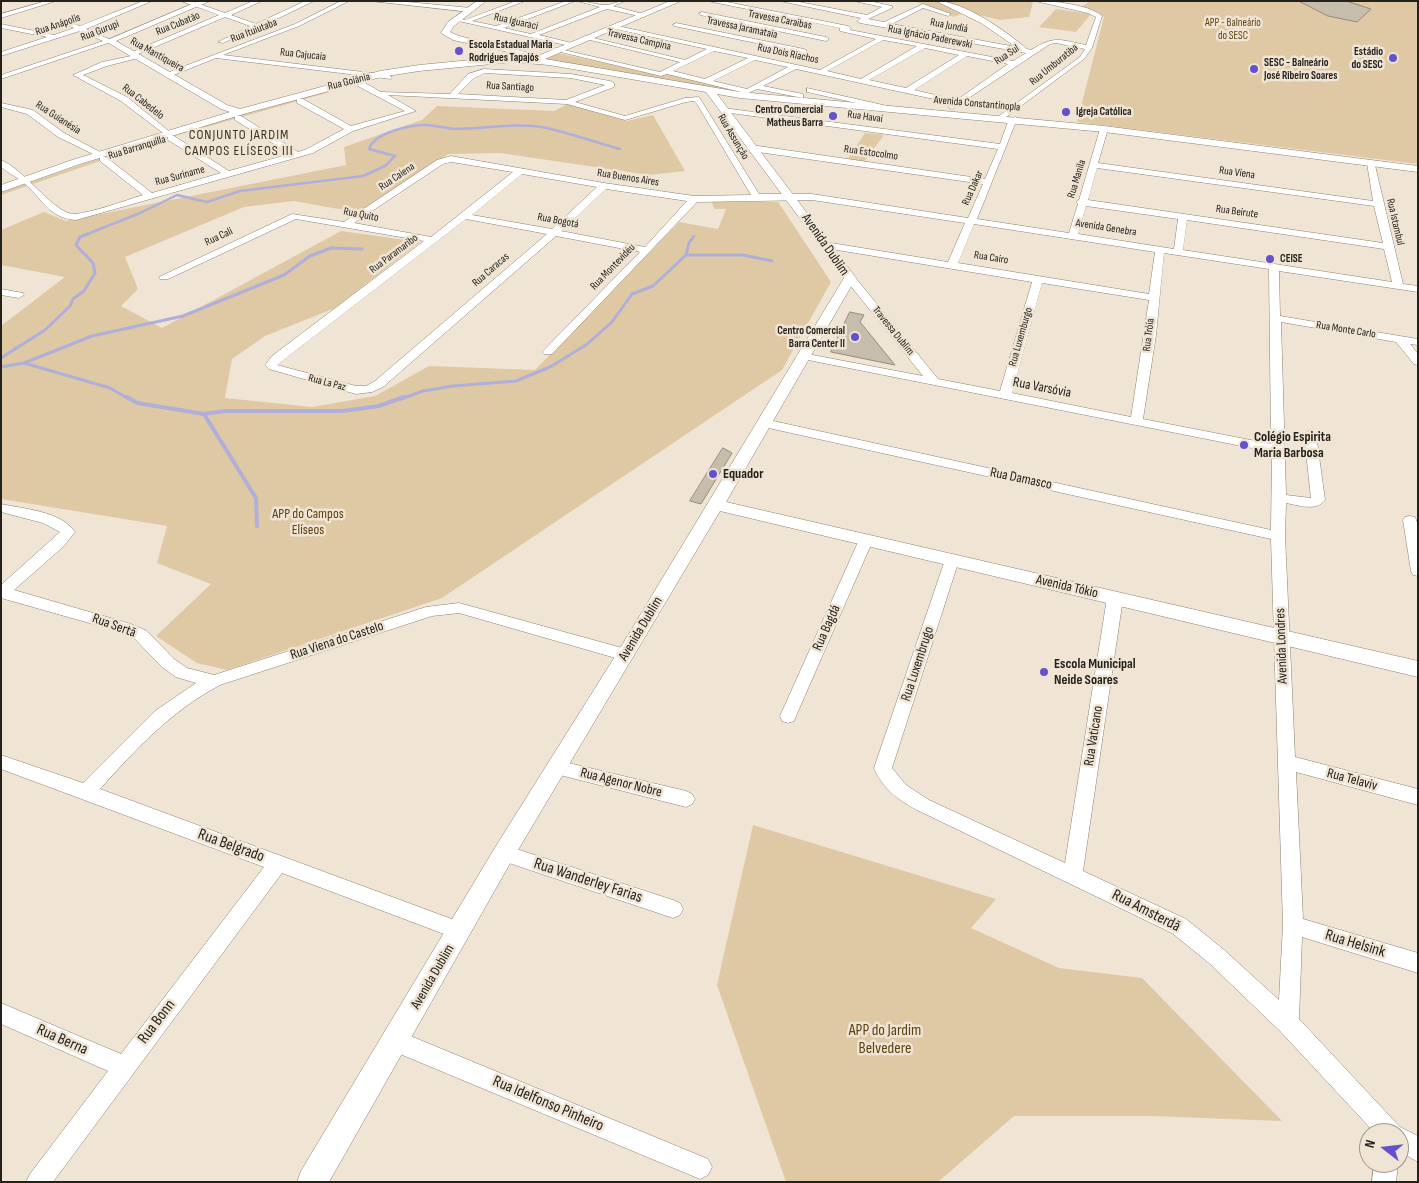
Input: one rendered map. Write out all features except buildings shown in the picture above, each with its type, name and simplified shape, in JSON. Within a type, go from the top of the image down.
[{"type":"street","points":[[1,17],[53,1]]},
{"type":"street","name":"Rua Anápolis","points":[[1,54],[79,29],[149,1]]},
{"type":"street","points":[[184,1],[277,32]]},
{"type":"street","name":"Rua Gurupi","points":[[1,77],[109,41],[206,1]]},
{"type":"street","name":"Rua Cubatão","points":[[77,75],[134,55],[259,1]]},
{"type":"street","points":[[221,42],[312,1]]},
{"type":"street","name":"Rua Ituiutaba","points":[[168,74],[277,32],[346,1]]},
{"type":"street","points":[[374,1],[471,10]]},
{"type":"street","points":[[458,20],[482,1]]},
{"type":"street","points":[[506,1],[519,2]]},
{"type":"street","points":[[498,28],[572,1]]},
{"type":"street","points":[[580,1],[644,14]]},
{"type":"street","points":[[531,36],[622,1]]},
{"type":"street","points":[[535,60],[555,50],[677,1]]},
{"type":"street","name":"Rua Ignácio Paderewski","points":[[711,1],[728,3],[882,38],[1014,64]]},
{"type":"street","name":"Rua Jundiá","points":[[782,1],[1028,52]]},
{"type":"street","points":[[857,1],[911,11]]},
{"type":"street","name":"Rua Sul","points":[[939,1],[966,12],[991,26],[1028,52]]},
{"type":"street","name":"Rua Umburatiba","points":[[1002,118],[1082,58],[1090,48],[1098,16],[1090,11],[1078,8],[1038,1]]},
{"type":"street","points":[[1078,8],[1090,1]]},
{"type":"street","points":[[468,21],[519,2]]},
{"type":"street","points":[[693,17],[728,3]]},
{"type":"street","points":[[886,24],[911,11],[927,6],[954,16]]},
{"type":"street","points":[[795,55],[887,7]]},
{"type":"street","points":[[942,23],[966,12]]},
{"type":"street","name":"Travessa Caraibas","points":[[702,14],[826,39]]},
{"type":"street","name":"Rua Iguaraci","points":[[458,20],[570,44]]},
{"type":"street","name":"Avenida Constantinopla","points":[[458,20],[446,29],[446,34],[525,54],[535,60],[657,75],[744,93],[1104,129],[1418,169]]},
{"type":"street","name":"Rua Mantiqueira","points":[[62,21],[98,35],[241,115]]},
{"type":"street","points":[[651,36],[685,21]]},
{"type":"street","name":"Travessa Jaramataia","points":[[676,25],[804,50]]},
{"type":"street","points":[[1,26],[56,37]]},
{"type":"street","points":[[983,31],[991,26]]},
{"type":"street","name":"Rua Dois Riachos","points":[[613,27],[958,102]]},
{"type":"street","points":[[926,32],[934,27]]},
{"type":"street","points":[[967,40],[975,35]]},
{"type":"street","name":"Travessa Campina","points":[[585,38],[687,62]]},
{"type":"street","points":[[821,72],[882,38]]},
{"type":"street","name":"Rua Sul","points":[[945,113],[1028,52],[1050,41],[1090,48]]},
{"type":"street","points":[[9,42],[42,51]]},
{"type":"street","points":[[863,81],[923,46]]},
{"type":"street","points":[[657,75],[713,49]]},
{"type":"street","points":[[555,50],[707,86],[754,58]]},
{"type":"street","points":[[52,54],[61,57]]},
{"type":"street","points":[[907,91],[966,54]]},
{"type":"street","name":"Rua Cajucaia","points":[[215,56],[384,76]]},
{"type":"street","name":"Rua Goiânia","points":[[241,115],[358,82],[420,68],[518,59],[535,60]]},
{"type":"street","points":[[779,63],[787,59]]},
{"type":"street","points":[[744,93],[794,67]]},
{"type":"street","points":[[453,95],[471,76],[484,71],[571,76],[610,84],[606,88],[567,102]]},
{"type":"street","name":"Rua Cabedelo","points":[[77,75],[124,99],[169,136],[228,175]]},
{"type":"street","points":[[827,80],[835,75]]},
{"type":"street","points":[[358,82],[380,93]]},
{"type":"street","name":"Rua Barranquilla","points":[[102,156],[205,125],[300,101],[358,82]]},
{"type":"street","points":[[757,87],[797,98],[818,85]]},
{"type":"street","name":"Avenida Dublim","points":[[312,1182],[504,853],[626,655],[850,278],[790,196],[751,148],[707,86]]},
{"type":"street","points":[[810,90],[892,109]]},
{"type":"street","name":"Rua Santiago","points":[[380,93],[453,95],[567,102],[622,118],[636,116],[684,100]]},
{"type":"street","name":"Rua Suriname","points":[[1,163],[62,214],[73,218],[297,155],[322,146],[350,129],[412,111],[380,93]]},
{"type":"street","name":"Rua Assunção","points":[[684,100],[694,99],[700,103],[756,196]]},
{"type":"street","points":[[300,101],[350,129]]},
{"type":"street","name":"Rua Guianésia","points":[[1,104],[30,112],[61,135],[102,156],[150,196]]},
{"type":"street","name":"Rua Havaí","points":[[723,110],[1003,148]]},
{"type":"street","points":[[241,115],[297,155]]},
{"type":"street","name":"Rua Dakar","points":[[952,265],[1003,148],[1013,120]]},
{"type":"street","name":"Rua Manila","points":[[1073,236],[1081,202],[1104,129]]},
{"type":"street","name":"Rua Estocolmo","points":[[751,148],[987,182]]},
{"type":"street","points":[[1,189],[102,156]]},
{"type":"street","name":"Rua Caiena","points":[[345,225],[443,160],[464,161]]},
{"type":"street","name":"Rua Buenos Aires","points":[[464,161],[604,186],[694,199],[790,196]]},
{"type":"street","name":"Rua Istambul","points":[[1371,163],[1378,204],[1398,286]]},
{"type":"street","name":"Rua Viena","points":[[1093,165],[1378,204]]},
{"type":"street","name":"Rua Paramaribo","points":[[281,355],[433,240],[520,171]]},
{"type":"street","points":[[1,194],[26,182]]},
{"type":"street","name":"Rua Caracas","points":[[393,371],[554,233],[604,186]]},
{"type":"street","name":"Avenida Genebra","points":[[790,196],[812,197],[1160,249],[1418,290]]},
{"type":"street","name":"Rua Montevidéu","points":[[548,352],[694,199]]},
{"type":"street","name":"Rua Beirute","points":[[1081,202],[1388,247]]},
{"type":"street","name":"Rua Quito","points":[[285,220],[301,216],[433,240]]},
{"type":"street","name":"Rua Bogotá","points":[[464,216],[647,250]]},
{"type":"street","points":[[1178,252],[1183,217]]},
{"type":"street","name":"Rua Cali","points":[[164,277],[285,220]]},
{"type":"street","name":"Rua Cairo","points":[[825,245],[1153,298]]},
{"type":"street","name":"Rua Tróia","points":[[1136,421],[1160,249]]},
{"type":"street","name":"Avenida Londres","points":[[1274,268],[1279,498],[1278,536],[1293,925],[1288,1023]]},
{"type":"street","name":"Travessa Dublim","points":[[850,278],[935,383]]},
{"type":"street","name":"Rua Luxemburgo","points":[[1005,396],[1038,278]]},
{"type":"street","points":[[1,292],[20,295]]},
{"type":"street","name":"Rua Monte Carlo","points":[[1275,318],[1418,342]]},
{"type":"street","points":[[1400,339],[1418,362]]},
{"type":"street","name":"Rua La Paz","points":[[281,355],[273,361],[272,367],[356,390],[368,389],[378,384],[393,371]]},
{"type":"street","name":"Rua Varsóvia","points":[[802,356],[1278,449]]},
{"type":"street","name":"Rua Damasco","points":[[764,423],[1278,536]]},
{"type":"street","points":[[1279,498],[1314,503],[1318,500],[1310,434]]},
{"type":"street","name":"Avenida Tókio","points":[[716,505],[1418,669]]},
{"type":"street","points":[[1,508],[57,522],[66,527],[68,532],[53,548],[2,593]]},
{"type":"street","points":[[1410,520],[1418,571]]},
{"type":"street","name":"Rua Bagdá","points":[[788,716],[866,540]]},
{"type":"street","name":"Rua Luxembrugo","points":[[883,768],[952,560]]},
{"type":"street","name":"Rua Sertã","points":[[2,593],[126,628],[141,635],[168,663],[182,673],[214,681]]},
{"type":"street","name":"Rua Vaticano","points":[[1073,874],[1115,598]]},
{"type":"street","name":"Rua Viena do Castelo","points":[[86,792],[159,716],[178,700],[214,681],[425,613],[459,608],[626,655]]},
{"type":"street","name":"Rua Belgrado","points":[[1,762],[460,931]]},
{"type":"street","name":"Rua Telaviv","points":[[1287,762],[1418,798]]},
{"type":"street","name":"Rua Agenor Nobre","points":[[556,767],[686,799]]},
{"type":"street","name":"Rua Amsterdã","points":[[883,768],[886,777],[897,790],[923,805],[1073,874],[1179,926],[1216,956],[1288,1023],[1382,1123]]},
{"type":"street","name":"Rua Wanderley Farias","points":[[504,853],[673,909]]},
{"type":"street","name":"Rua Bonn","points":[[38,1182],[278,863]]},
{"type":"street","name":"Rua Helsink","points":[[1293,925],[1418,963]]},
{"type":"street","name":"Rua Berna","points":[[1,1013],[124,1066]]},
{"type":"street","name":"Rua Idelfonso Pinheiro","points":[[396,1041],[700,1167]]},
{"type":"green space","points":[[914,1],[1033,2],[1029,17],[1000,20],[966,12],[954,17]]},
{"type":"green space","name":"SESC - Balneário José Ribeiro Soares","points":[[1090,1],[1418,1],[1418,164],[1077,122],[1104,17],[1093,10],[1080,8]]},
{"type":"green space","points":[[1056,9],[1091,14],[1076,32],[1039,27]]},
{"type":"green space","points":[[553,52],[659,75],[664,72],[741,91],[737,93],[535,59]]},
{"type":"green space","points":[[351,86],[164,139],[1,195],[1,193],[16,187],[162,137]]},
{"type":"green space","name":"APP do Campos Elíseos","points":[[568,104],[627,121],[653,115],[685,171],[649,175],[500,153],[448,154],[361,213],[294,201],[244,207],[125,257],[138,289],[121,306],[162,328],[341,231],[420,242],[335,308],[265,336],[232,359],[225,398],[312,407],[375,396],[429,366],[535,370],[679,222],[718,229],[726,209],[714,209],[712,202],[778,202],[831,282],[782,370],[442,598],[227,670],[197,663],[156,636],[211,584],[157,563],[167,526],[1,499],[1,326],[65,277],[1,265],[1,230],[44,212],[66,221],[346,165],[344,147],[422,120],[437,106],[554,111]]},
{"type":"green space","points":[[865,133],[884,135],[864,162],[847,160]]},
{"type":"green space","name":"APP do Jardim Belvedere","points":[[753,825],[996,899],[971,928],[1059,968],[1142,978],[1282,1121],[1151,1116],[1014,1116],[938,1182],[786,1182],[717,985]]},
{"type":"waterway","points":[[85,235],[140,213],[177,195],[207,202],[240,191],[363,176],[385,166],[395,156],[369,149],[372,143],[385,134],[410,126],[429,125],[456,129],[536,126],[620,149]]},
{"type":"waterway","points":[[1,358],[45,330],[70,306],[73,299],[84,291],[95,273],[93,263],[76,245],[80,237],[88,234]]},
{"type":"waterway","points":[[686,255],[689,243],[694,236]]},
{"type":"waterway","points":[[24,363],[92,336],[183,316],[284,275],[310,256],[331,248],[362,249]]},
{"type":"waterway","points":[[401,399],[423,391],[453,386],[516,381],[550,367],[586,345],[612,322],[632,294],[653,286],[686,255]]},
{"type":"waterway","points":[[686,255],[743,255],[772,261]]},
{"type":"waterway","points":[[1,367],[24,363]]},
{"type":"waterway","points":[[24,363],[110,388],[129,399]]},
{"type":"waterway","points":[[127,397],[137,403],[204,414]]},
{"type":"waterway","points":[[204,414],[225,411],[343,411],[379,406],[404,397]]},
{"type":"waterway","points":[[204,414],[256,498],[257,526]]},
{"type":"place","name":"Escola Estadual Maria Rodrigues Tapajós","points":[[459,51]]},
{"type":"place","name":"Estádio do SESC","points":[[1393,58]]},
{"type":"place","name":"SESC - Balneário José Ribeiro Soares","points":[[1254,69]]},
{"type":"place","name":"Igreja Católica","points":[[1066,112]]},
{"type":"place","name":"Centro Comercial Matheus Barra","points":[[833,116]]},
{"type":"place","name":"CEISE","points":[[1270,259]]},
{"type":"place","name":"Centro Comercial Barra Center II","points":[[855,337]]},
{"type":"place","name":"Colégio Espirita Maria Barbosa","points":[[1244,445]]},
{"type":"place","name":"Equador","points":[[713,474]]},
{"type":"place","name":"Escola Municipal Neide Soares","points":[[1044,672]]},
{"type":"district","name":"CONJUNTO JARDIM CAMPOS ELÍSEOS III","points":[[239,144]]},
{"type":"park label","name":"APP - Balneário do SESC","points":[[1233,29]]}]
